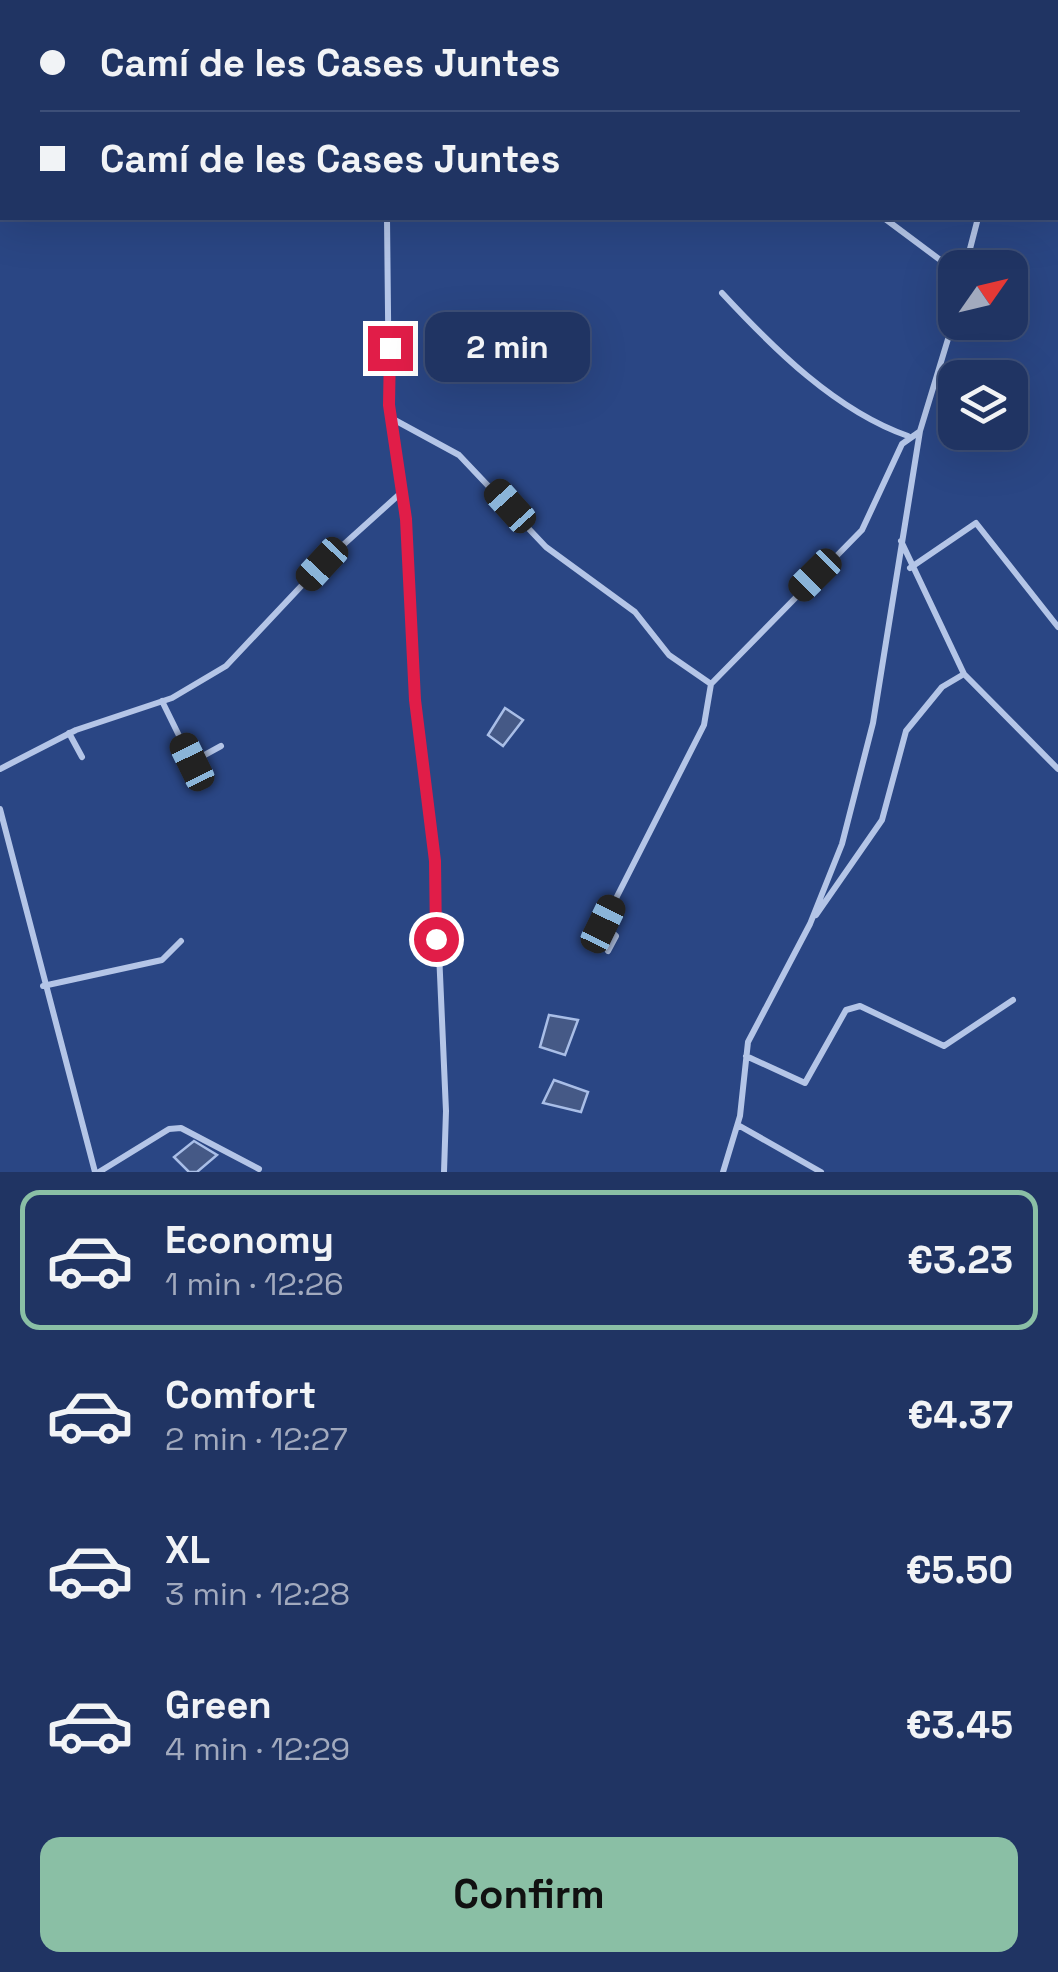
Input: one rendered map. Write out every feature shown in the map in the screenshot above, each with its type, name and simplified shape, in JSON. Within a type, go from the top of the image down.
[{"type":"street","points":[[387,220],[392,418],[403,491],[415,700],[435,861],[446,1111],[444,1172]]},
{"type":"street","points":[[887,220],[938,259]]},
{"type":"street","points":[[970,250],[977,220]]},
{"type":"street","points":[[722,293],[804,375],[889,430],[908,436],[920,431]]},
{"type":"street","points":[[723,1172],[738,1125],[748,1042],[810,924],[842,844],[872,723],[920,431],[938,380]]},
{"type":"street","points":[[392,418],[459,455],[546,546],[634,612],[669,655],[712,684]]},
{"type":"street","points":[[608,950],[616,936],[603,924],[704,725],[712,684],[862,530],[908,436]]},
{"type":"street","points":[[0,769],[70,733],[162,702],[226,666],[322,564],[403,491]]},
{"type":"street","points":[[910,568],[976,523],[1058,627]]},
{"type":"street","points":[[900,540],[910,568],[964,674],[1058,769]]},
{"type":"street","points":[[810,924],[882,820],[906,730],[942,687],[964,674]]},
{"type":"street","points":[[162,702],[192,762],[221,746]]},
{"type":"street","points":[[70,733],[82,757]]},
{"type":"street","points":[[0,809],[43,986],[97,1172],[169,1128],[182,1128],[259,1169]]},
{"type":"street","points":[[43,986],[162,960],[181,941]]},
{"type":"street","points":[[746,1056],[805,1083],[846,1010],[852,1006],[860,1006],[944,1046],[1014,1000]]},
{"type":"street","points":[[738,1125],[822,1172]]},
{"type":"water","points":[[505,708],[523,720],[503,746],[488,735]]},
{"type":"water","points":[[549,1015],[578,1020],[565,1055],[540,1047]]},
{"type":"water","points":[[554,1080],[588,1092],[581,1112],[543,1103]]},
{"type":"water","points":[[194,1141],[217,1155],[197,1172],[189,1172],[174,1157]]},
{"type":"route","points":[[390,348],[389,405],[406,519],[415,700],[435,861],[436,939]]}]
